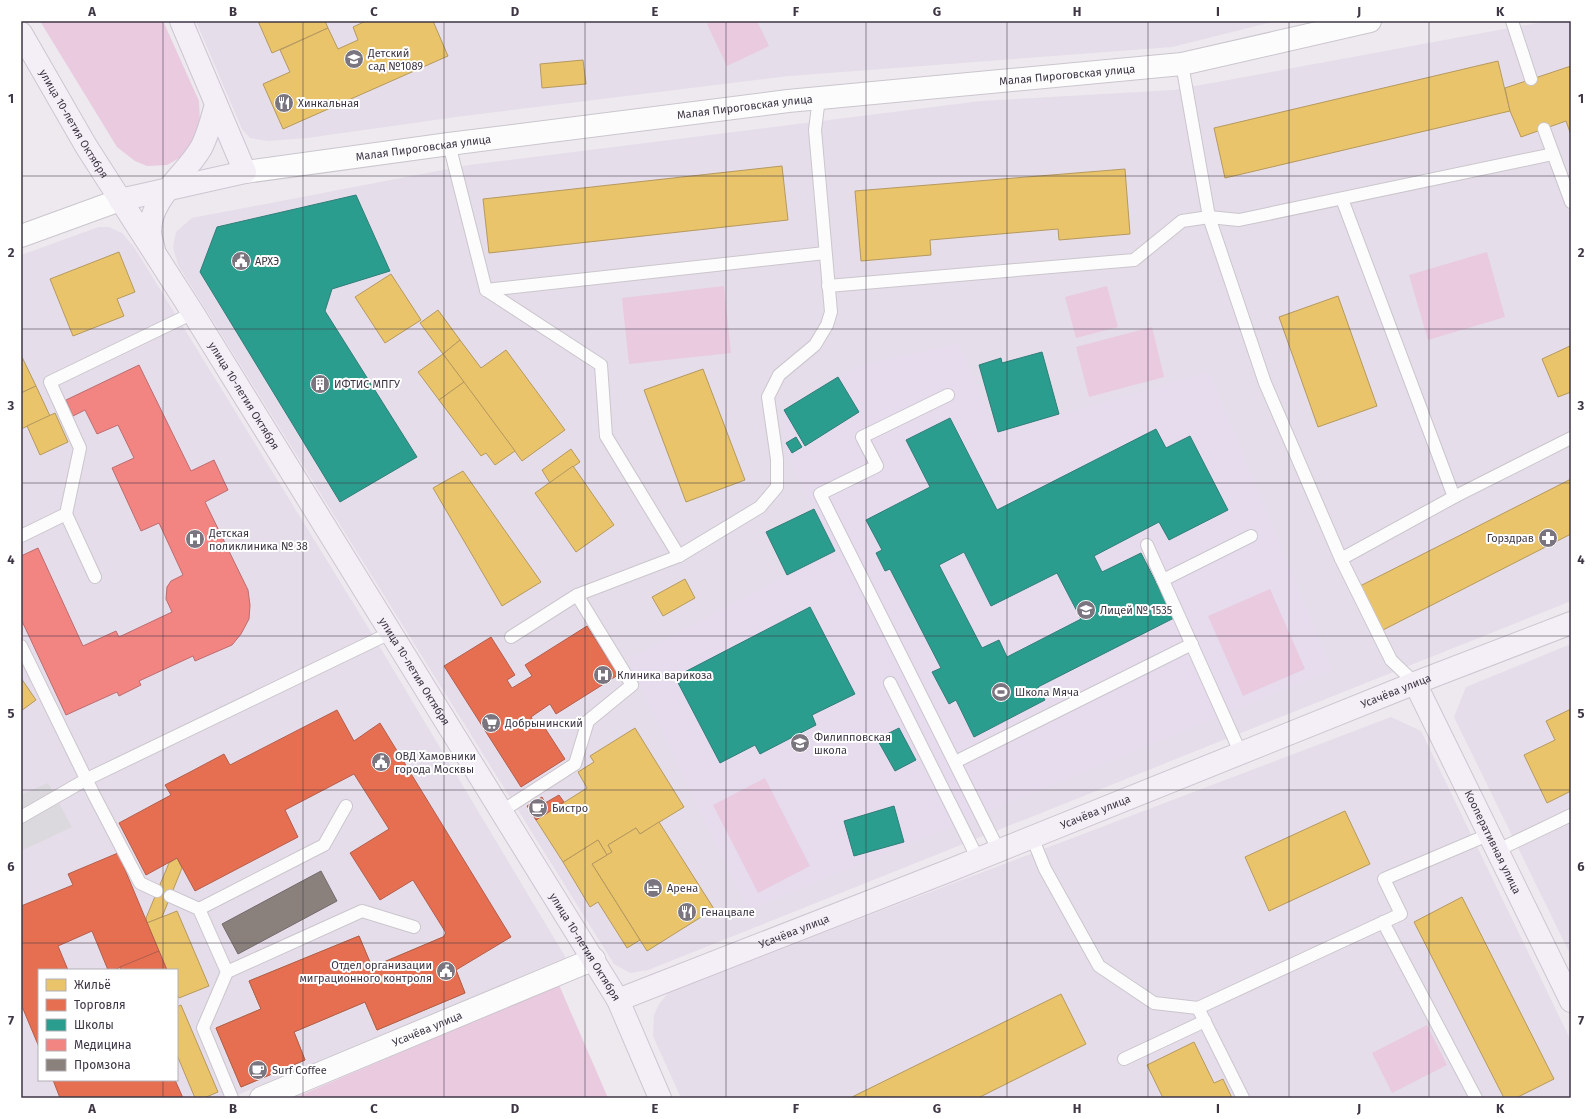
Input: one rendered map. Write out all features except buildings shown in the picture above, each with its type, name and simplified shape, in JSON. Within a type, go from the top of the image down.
[{"type":"street","points":[[181,21],[245,172]]},
{"type":"street","name":"Малая Пироговская улица","points":[[120,200],[245,172],[449,144],[819,98],[1182,64],[1370,21]]},
{"type":"street","name":"улица 10-летия Октября","points":[[21,33],[86,146],[193,313],[594,959],[618,1000],[660,1098]]},
{"type":"street","name":"улица 10-летия Октября","points":[[155,253],[150,232],[154,211],[167,189],[200,149],[210,126],[216,104]]},
{"type":"street","points":[[21,236],[120,200]]},
{"type":"street","name":"Усачёва улица","points":[[618,1000],[1032,838],[1415,683],[1571,623]]},
{"type":"street","name":"Кооперативная улица","points":[[1415,683],[1571,1001]]},
{"type":"street","name":"Усачёва улица","points":[[261,1098],[594,959]]},
{"type":"lane","points":[[1512,21],[1530,80]]},
{"type":"lane","points":[[1182,64],[1209,218],[1265,383],[1341,559],[1392,660],[1415,683]]},
{"type":"lane","points":[[511,636],[577,595],[679,556],[760,507],[777,488],[777,459],[768,397],[779,375],[816,345],[827,325],[831,312],[815,130],[819,98]]},
{"type":"lane","points":[[1544,129],[1571,202]]},
{"type":"lane","points":[[449,144],[486,290],[601,365],[606,436],[679,556]]},
{"type":"lane","points":[[828,286],[1134,260],[1182,221],[1209,218],[1239,220],[1553,154]]},
{"type":"lane","points":[[1342,199],[1454,497]]},
{"type":"lane","points":[[486,290],[825,253]]},
{"type":"lane","points":[[96,577],[66,514],[80,448],[50,382],[193,313]]},
{"type":"lane","points":[[948,395],[862,437],[877,466],[820,494],[999,851]]},
{"type":"lane","points":[[1341,559],[1454,497],[1571,438]]},
{"type":"lane","points":[[21,536],[66,514]]},
{"type":"lane","points":[[1163,580],[1251,536]]},
{"type":"lane","points":[[1147,545],[1241,754]]},
{"type":"lane","points":[[502,812],[575,764],[588,721],[632,685],[577,595]]},
{"type":"lane","points":[[21,817],[87,779],[392,632]]},
{"type":"lane","points":[[955,762],[1192,644]]},
{"type":"lane","points":[[21,646],[140,883],[157,891]]},
{"type":"lane","points":[[890,683],[978,859]]},
{"type":"lane","points":[[199,909],[324,845],[346,806]]},
{"type":"lane","points":[[1032,838],[1045,869],[1099,966],[1154,1003],[1198,1008],[1401,914],[1384,879],[1571,815]]},
{"type":"lane","points":[[170,896],[199,909],[227,972]]},
{"type":"lane","points":[[232,1098],[203,1028],[227,972],[362,911],[414,927]]},
{"type":"lane","points":[[1383,922],[1476,1098]]},
{"type":"lane","points":[[1198,1008],[1243,1098]]},
{"type":"lane","points":[[1124,1059],[1205,1021]]},
{"type":"shaded area","points":[[40,21],[163,21],[199,101],[200,123],[188,153],[167,165],[147,166],[135,161],[117,147]]},
{"type":"shaded area","points":[[196,21],[1276,21],[1172,47],[789,76],[456,117],[307,138],[268,141],[250,138],[242,129]]},
{"type":"shaded area","points":[[714,21],[757,21],[769,46],[727,66],[707,24]]},
{"type":"shaded area","points":[[1548,21],[1571,21],[1571,601],[648,970],[630,973],[614,964],[178,265],[173,247],[176,232],[192,218],[469,165],[981,101],[1174,90]]},
{"type":"shaded area","points":[[99,227],[109,227],[122,233],[134,247],[366,624],[566,958],[230,1098],[21,1098],[21,255]]},
{"type":"shaded area","points":[[1487,252],[1505,317],[1428,340],[1409,275]]},
{"type":"shaded area","points":[[724,286],[731,353],[629,364],[622,298]]},
{"type":"shaded area","points":[[1107,286],[1118,327],[1076,338],[1065,297]]},
{"type":"shaded area","points":[[1152,327],[1164,377],[1089,397],[1076,347]]},
{"type":"shaded area","name":"Лицей № 1535","points":[[958,343],[998,432],[1209,372],[1332,670],[748,910],[631,667],[631,661],[633,657],[835,551],[786,452],[784,410],[838,377],[860,366]]},
{"type":"shaded area","points":[[1270,589],[1305,669],[1243,696],[1208,616]]},
{"type":"shaded area","points":[[1571,644],[1571,956],[1454,717],[1466,687]]},
{"type":"shaded area","points":[[1391,717],[1421,731],[1571,1041],[1571,1098],[681,1098],[653,1036],[654,1015],[659,1004],[670,991]]},
{"type":"shaded area","points":[[765,778],[810,866],[758,893],[713,805]]},
{"type":"shaded area","points":[[48,783],[72,827],[21,851],[21,795]]},
{"type":"shaded area","points":[[559,985],[608,1098],[294,1098]]},
{"type":"shaded area","points":[[1427,1025],[1447,1065],[1392,1093],[1372,1053]]},
{"type":"place","name":"Детский сад №1089","points":[[354,59]]},
{"type":"place","name":"Хинкальная","points":[[284,103]]},
{"type":"place","name":"АРХЭ","points":[[241,261]]},
{"type":"place","name":"ИФТИС МПГУ","points":[[320,384]]},
{"type":"place","name":"Горздрав","points":[[1548,538]]},
{"type":"place","name":"Детская поликлиника № 38","points":[[195,539]]},
{"type":"place","name":"Лицей № 1535","points":[[1086,610]]},
{"type":"place","name":"Клиника варикоза","points":[[603,675]]},
{"type":"place","name":"Школа Мяча","points":[[1001,692]]},
{"type":"place","name":"Добрынинский","points":[[491,723]]},
{"type":"place","name":"Филипповская школа","points":[[800,743]]},
{"type":"place","name":"ОВД Хамовники города Москвы","points":[[381,762]]},
{"type":"place","name":"Бистро","points":[[538,808]]},
{"type":"place","name":"Арена","points":[[653,888]]},
{"type":"place","name":"Генацвале","points":[[687,912]]},
{"type":"place","name":"Отдел организации миграционного контроля","points":[[446,971]]},
{"type":"place","name":"Surf Coffee","points":[[258,1070]]}]
